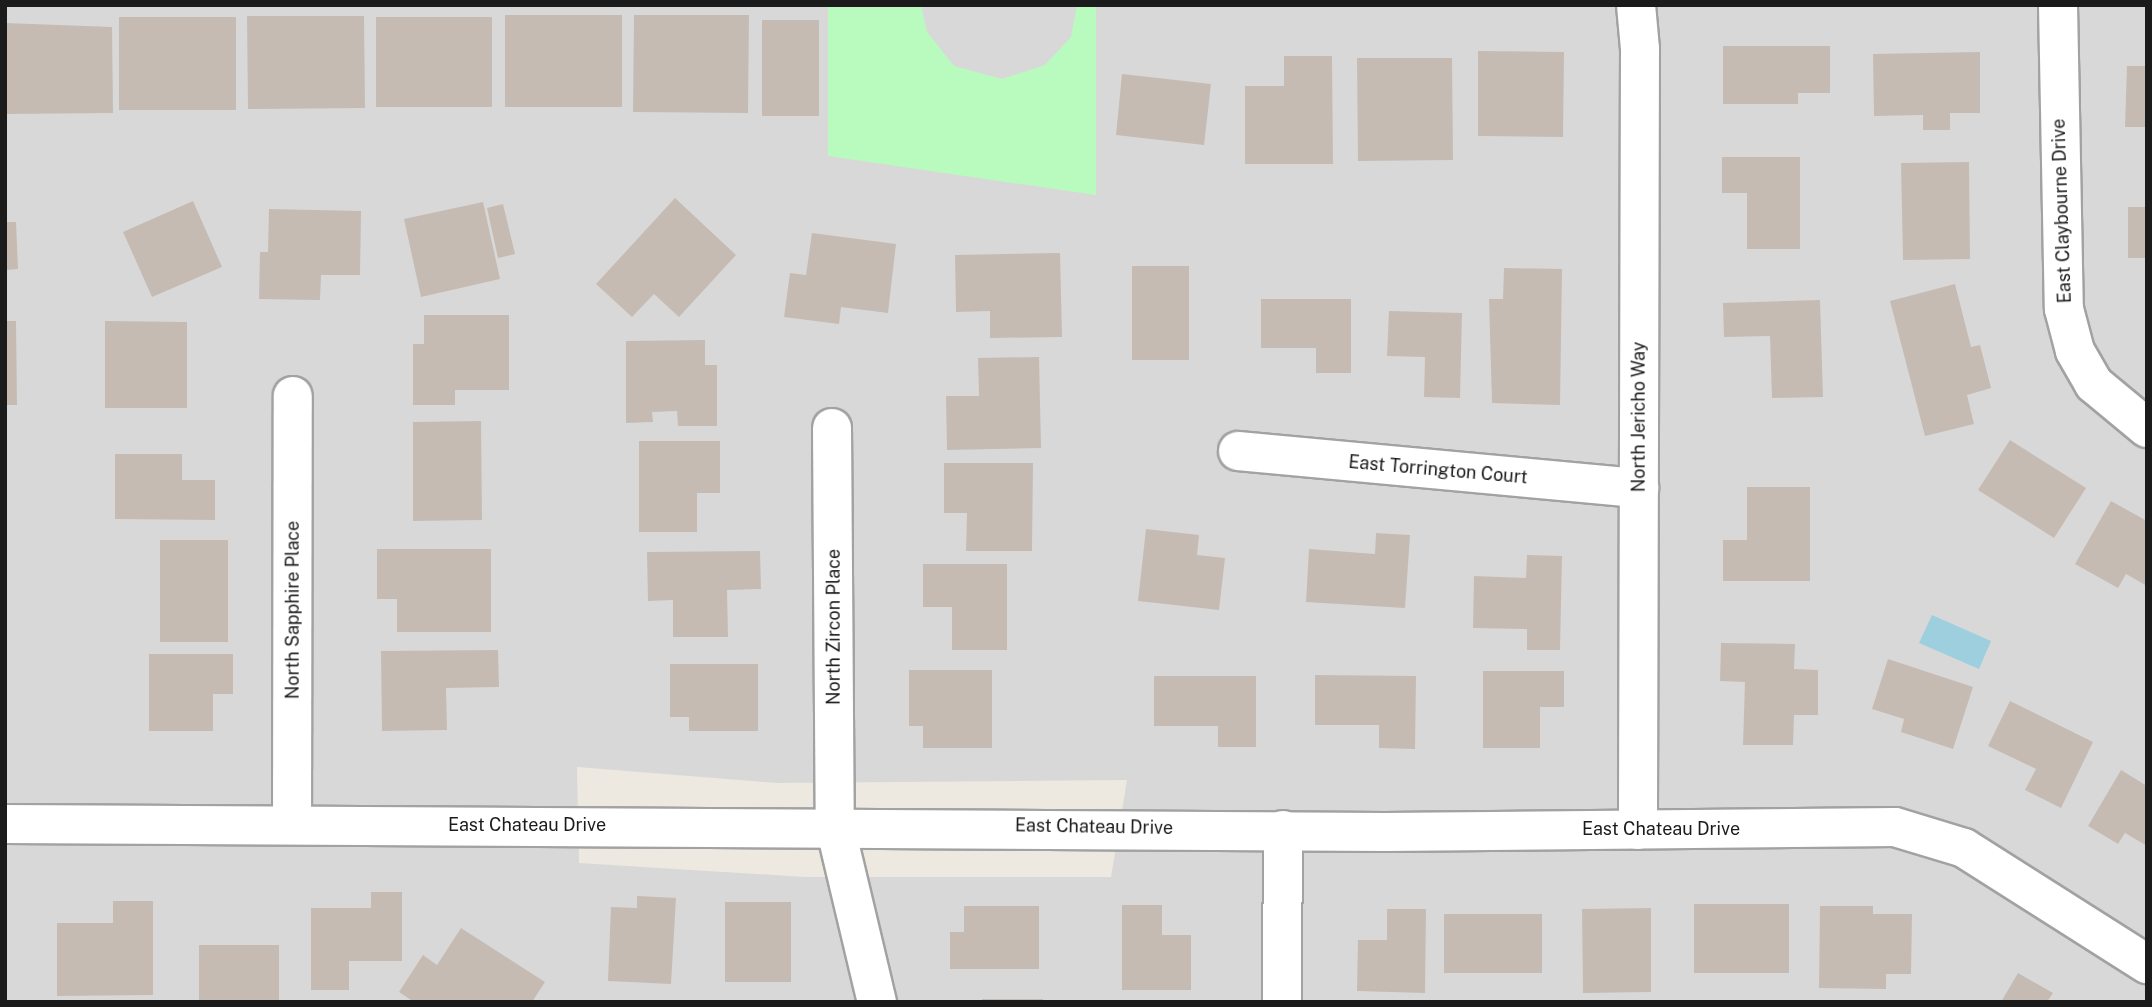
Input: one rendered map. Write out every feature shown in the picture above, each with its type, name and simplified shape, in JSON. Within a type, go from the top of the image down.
[{"type":"street","name":"North Jericho Way","points":[[1636,5],[1638,830]]},
{"type":"street","name":"East Claybourne Drive","points":[[2058,5],[2064,309],[2075,351],[2094,384],[2147,428]]},
{"type":"street","name":"North Sapphire Place","points":[[292,824],[293,396]]},
{"type":"street","name":"North Zircon Place","points":[[832,428],[835,826],[877,1002]]},
{"type":"street","name":"East Torrington Court","points":[[1238,451],[1639,488]]},
{"type":"street","name":"East Chateau Drive","points":[[5,824],[1283,830],[1895,827],[1964,848],[2147,964]]},
{"type":"street","points":[[1282,1002],[1283,830]]},
{"type":"shaded area","points":[[5,5],[2147,5],[2147,1002],[5,1002]],"holes":[[[577,767],[777,783],[1127,780],[1111,877],[805,877],[579,863]]]},
{"type":"green space","points":[[828,5],[921,5],[927,32],[954,66],[1002,79],[1045,65],[1071,37],[1077,5],[1096,5],[1096,195],[828,156]]},
{"type":"water","points":[[1932,615],[1991,641],[1979,669],[1919,643]]},
{"type":"building","points":[[505,15],[622,15],[622,107],[505,107]]},
{"type":"building","points":[[634,15],[749,15],[748,113],[633,112]]},
{"type":"building","points":[[247,16],[364,16],[365,108],[248,109]]},
{"type":"building","points":[[119,17],[236,17],[236,110],[119,110]]},
{"type":"building","points":[[376,17],[492,17],[492,107],[376,107]]},
{"type":"building","points":[[762,20],[819,20],[819,116],[762,116]]},
{"type":"building","points":[[5,23],[112,27],[113,113],[5,114]]},
{"type":"building","points":[[1723,46],[1830,46],[1830,93],[1798,93],[1798,104],[1723,104]]},
{"type":"building","points":[[1478,51],[1564,52],[1563,137],[1478,136]]},
{"type":"building","points":[[1980,52],[1980,113],[1950,113],[1950,130],[1923,130],[1923,115],[1874,116],[1873,54]]},
{"type":"building","points":[[1284,56],[1332,56],[1333,164],[1245,164],[1245,86],[1284,86]]},
{"type":"building","points":[[1357,58],[1452,58],[1453,160],[1358,161]]},
{"type":"building","points":[[2127,66],[2147,66],[2147,127],[2125,127]]},
{"type":"building","points":[[1122,74],[1211,84],[1204,145],[1116,135]]},
{"type":"building","points":[[1722,157],[1800,157],[1800,249],[1747,249],[1747,193],[1722,193]]},
{"type":"building","points":[[1969,162],[1970,259],[1903,260],[1901,163]]},
{"type":"building","points":[[675,198],[736,255],[679,317],[654,294],[632,317],[596,284]]},
{"type":"building","points":[[193,201],[222,267],[152,297],[123,232]]},
{"type":"building","points":[[483,202],[500,279],[421,297],[404,219]]},
{"type":"building","points":[[503,204],[515,254],[498,258],[487,208]]},
{"type":"building","points":[[2128,207],[2147,207],[2147,258],[2128,258]]},
{"type":"building","points":[[269,209],[361,211],[360,275],[321,275],[320,300],[259,299],[260,252],[268,252]]},
{"type":"building","points":[[5,222],[16,222],[18,269],[5,270]]},
{"type":"building","points":[[812,233],[896,244],[888,313],[841,307],[839,324],[784,317],[790,273],[806,275]]},
{"type":"building","points":[[1060,253],[1062,337],[990,338],[990,311],[956,312],[955,255]]},
{"type":"building","points":[[1132,266],[1189,266],[1189,360],[1132,360]]},
{"type":"building","points":[[1504,268],[1562,269],[1560,405],[1492,403],[1489,299],[1503,299]]},
{"type":"building","points":[[1955,284],[1971,347],[1980,345],[1991,388],[1967,395],[1974,424],[1925,436],[1890,301]]},
{"type":"building","points":[[1261,299],[1351,299],[1351,373],[1316,373],[1316,348],[1261,348]]},
{"type":"building","points":[[1820,300],[1823,397],[1772,398],[1770,336],[1724,337],[1723,303]]},
{"type":"building","points":[[1389,311],[1462,313],[1460,398],[1424,397],[1425,357],[1387,356]]},
{"type":"building","points":[[424,315],[509,315],[509,390],[455,390],[455,405],[413,405],[413,344],[424,344]]},
{"type":"building","points":[[5,321],[16,321],[17,405],[5,405]]},
{"type":"building","points":[[105,321],[187,322],[187,408],[105,408]]},
{"type":"building","points":[[705,340],[705,365],[717,365],[717,426],[678,426],[677,411],[652,412],[653,422],[626,423],[626,341]]},
{"type":"building","points":[[1039,357],[1041,448],[947,450],[946,396],[979,396],[978,358]]},
{"type":"building","points":[[481,421],[482,520],[413,521],[413,422]]},
{"type":"building","points":[[2010,440],[2086,488],[2054,538],[1978,490]]},
{"type":"building","points":[[639,441],[720,441],[720,493],[697,493],[697,532],[639,532]]},
{"type":"building","points":[[115,454],[182,454],[182,480],[215,480],[215,520],[115,519]]},
{"type":"building","points":[[944,463],[1033,463],[1032,551],[966,551],[967,513],[944,513]]},
{"type":"building","points":[[1747,487],[1810,487],[1810,581],[1723,581],[1723,540],[1747,540]]},
{"type":"building","points":[[2111,501],[2147,521],[2147,586],[2126,574],[2118,588],[2075,564]]},
{"type":"building","points":[[1146,529],[1199,535],[1197,555],[1225,558],[1219,610],[1138,601]]},
{"type":"building","points":[[1376,533],[1410,535],[1405,608],[1306,602],[1309,549],[1375,554]]},
{"type":"building","points":[[160,540],[228,540],[228,642],[160,642]]},
{"type":"building","points":[[377,549],[491,549],[491,632],[397,632],[397,599],[377,599]]},
{"type":"building","points":[[760,551],[761,589],[727,590],[728,637],[673,637],[673,600],[648,601],[647,552]]},
{"type":"building","points":[[1527,555],[1562,556],[1560,650],[1527,650],[1527,629],[1473,628],[1474,576],[1526,578]]},
{"type":"building","points":[[923,564],[1007,564],[1007,650],[952,650],[952,607],[923,607]]},
{"type":"building","points":[[1721,643],[1795,644],[1794,669],[1818,670],[1818,715],[1794,715],[1793,745],[1743,745],[1745,682],[1720,681]]},
{"type":"building","points":[[498,650],[499,687],[446,688],[447,730],[382,731],[381,651]]},
{"type":"building","points":[[149,654],[233,654],[233,694],[213,694],[213,731],[149,731]]},
{"type":"building","points":[[1888,659],[1973,687],[1953,749],[1901,732],[1904,719],[1872,709]]},
{"type":"building","points":[[670,664],[758,664],[758,731],[689,731],[689,717],[670,717]]},
{"type":"building","points":[[909,670],[992,670],[992,748],[923,748],[923,726],[909,726]]},
{"type":"building","points":[[1483,671],[1564,671],[1564,707],[1540,707],[1540,748],[1483,748]]},
{"type":"building","points":[[1315,675],[1416,676],[1415,749],[1379,748],[1379,725],[1315,725]]},
{"type":"building","points":[[1154,676],[1256,676],[1256,747],[1218,747],[1218,726],[1154,726]]},
{"type":"building","points":[[2010,701],[2093,742],[2061,808],[2025,790],[2036,769],[1988,746]]},
{"type":"building","points":[[2121,770],[2147,786],[2147,846],[2125,833],[2118,844],[2088,826]]},
{"type":"building","points":[[371,892],[402,892],[402,961],[349,961],[349,990],[311,990],[311,908],[371,908]]},
{"type":"building","points":[[637,896],[676,898],[671,984],[608,981],[611,907],[637,908]]},
{"type":"building","points":[[113,901],[153,901],[153,995],[57,996],[57,923],[113,923]]},
{"type":"building","points":[[725,902],[791,902],[791,982],[725,982]]},
{"type":"building","points":[[1694,904],[1789,904],[1789,973],[1694,973]]},
{"type":"building","points":[[1122,905],[1162,905],[1162,935],[1191,935],[1191,990],[1122,990]]},
{"type":"building","points":[[964,906],[1039,906],[1039,969],[950,969],[950,932],[964,932]]},
{"type":"building","points":[[1820,906],[1873,906],[1873,914],[1912,914],[1911,974],[1886,974],[1886,989],[1819,988]]},
{"type":"building","points":[[1651,908],[1651,992],[1583,993],[1582,909]]},
{"type":"building","points":[[1387,909],[1426,909],[1425,993],[1357,991],[1358,940],[1387,940]]},
{"type":"building","points":[[1444,914],[1542,914],[1542,973],[1444,973]]},
{"type":"building","points":[[461,928],[545,982],[532,1002],[414,1002],[399,992],[423,955],[437,965]]},
{"type":"building","points":[[199,945],[279,945],[279,1002],[199,1002]]},
{"type":"building","points":[[2018,973],[2053,993],[2047,1002],[2001,1002]]},
{"type":"building","points":[[982,999],[1043,999],[1043,1002],[982,1002]]}]
